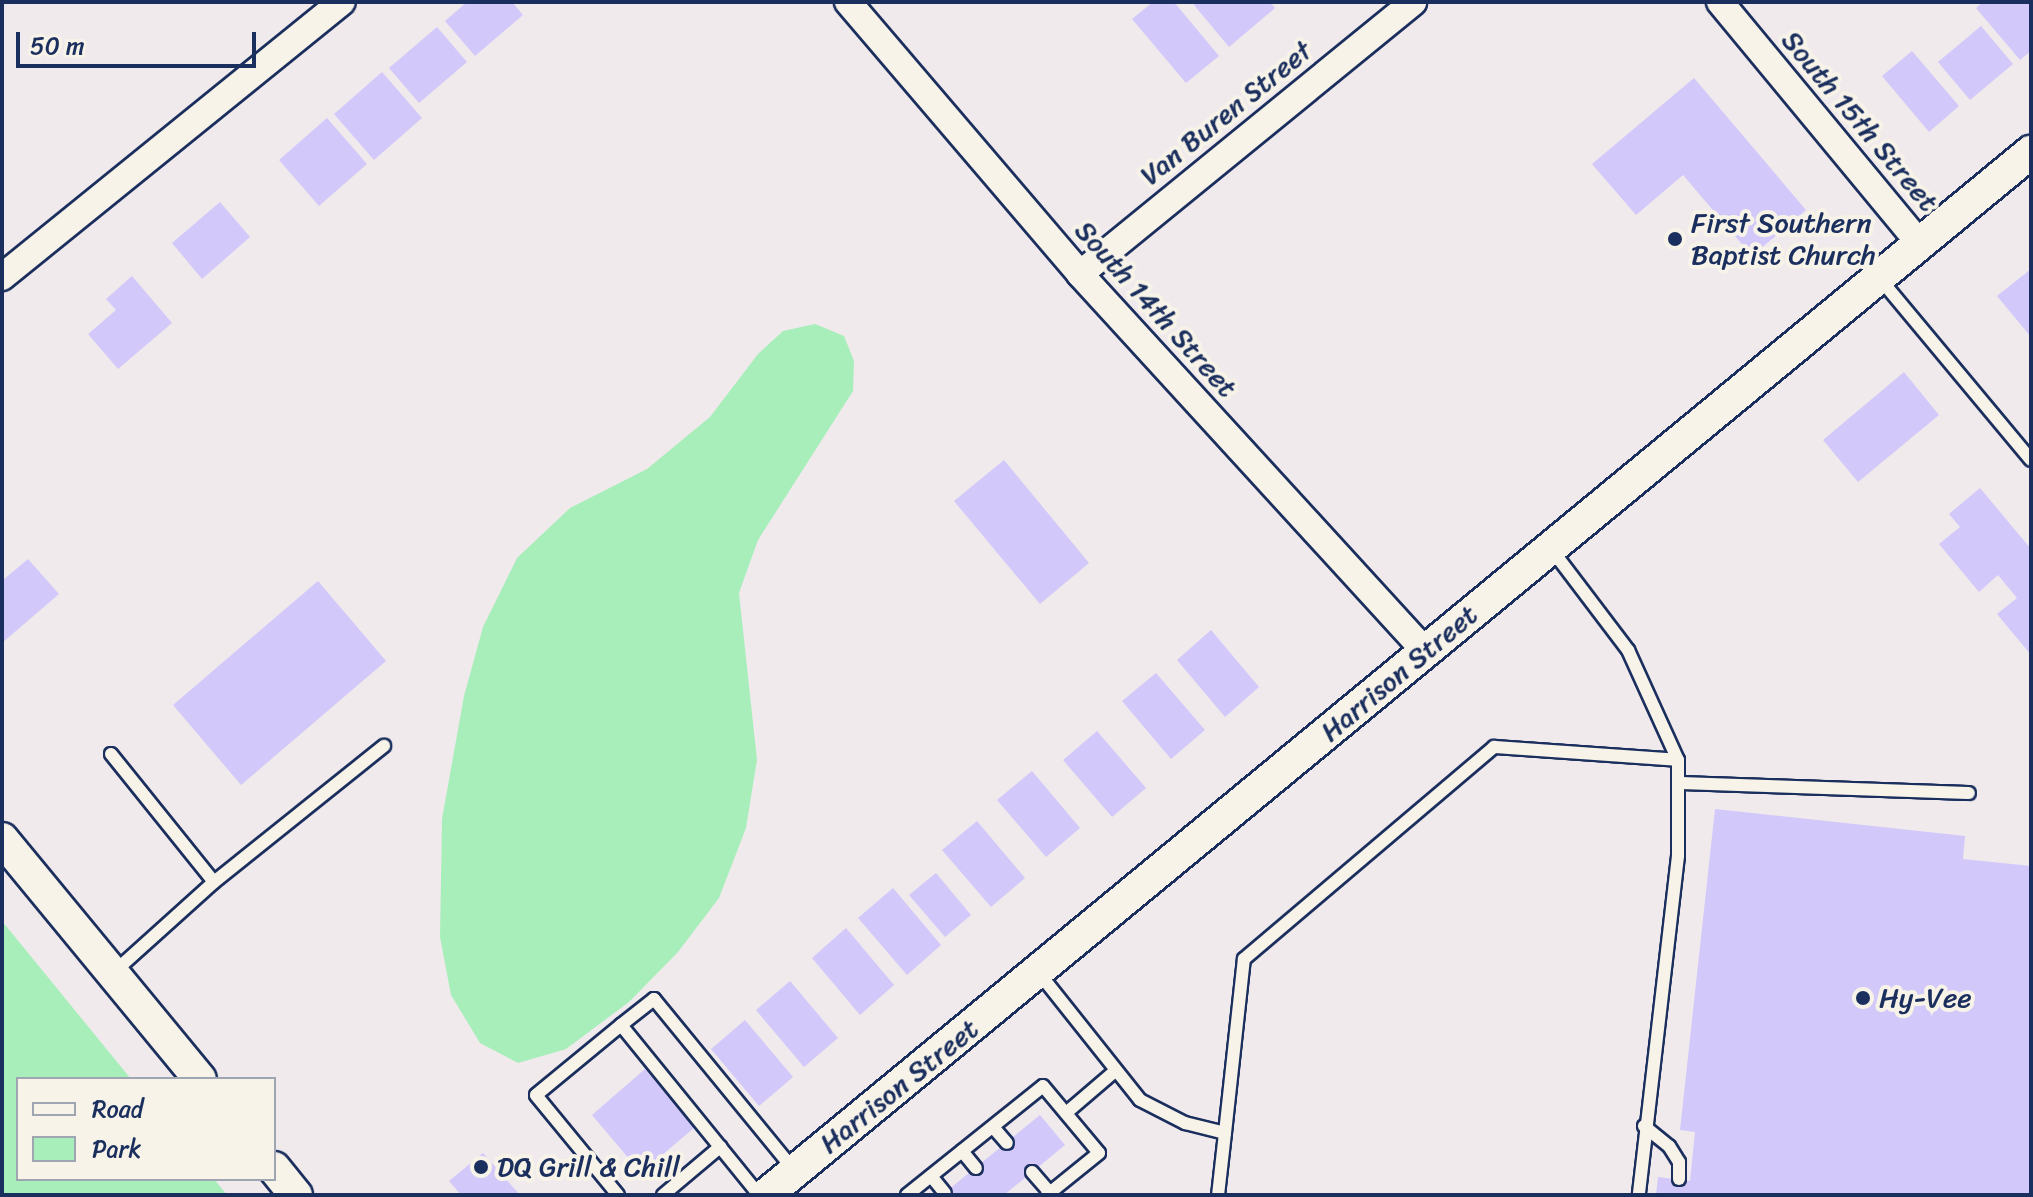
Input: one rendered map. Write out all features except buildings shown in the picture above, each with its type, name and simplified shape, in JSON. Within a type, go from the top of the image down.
[{"type":"street","points":[[2,277],[341,2]]},
{"type":"street","name":"South 14th Street","points":[[848,2],[1080,274],[1425,651]]},
{"type":"street","name":"Van Buren Street","points":[[1080,274],[1413,2]]},
{"type":"street","name":"South 15th Street","points":[[1720,2],[1920,244]]},
{"type":"street","name":"Harrison Street","points":[[766,1195],[2031,152]]},
{"type":"street","points":[[2,839],[198,1077]]},
{"type":"street","points":[[276,1170],[296,1195]]},
{"type":"lane","points":[[1879,277],[2031,460]]},
{"type":"lane","points":[[1550,547],[1628,650],[1678,760],[1678,856],[1644,1126],[1639,1195]]},
{"type":"lane","points":[[113,973],[214,882],[384,746]]},
{"type":"lane","points":[[1218,1195],[1244,959],[1494,747],[1678,760]]},
{"type":"lane","points":[[111,754],[214,882]]},
{"type":"lane","points":[[1680,783],[1969,793]]},
{"type":"lane","points":[[1038,972],[1115,1071],[1155,1111],[1225,1133]]},
{"type":"lane","points":[[618,1195],[536,1095],[654,999],[795,1171]]},
{"type":"lane","points":[[621,1025],[759,1195]]},
{"type":"lane","points":[[1066,1113],[1115,1071]]},
{"type":"lane","points":[[907,1195],[1043,1086],[1099,1153],[1048,1194],[1032,1172]]},
{"type":"lane","points":[[1644,1126],[1669,1146],[1679,1162],[1679,1179]]},
{"type":"lane","points":[[993,1127],[1007,1143]]},
{"type":"lane","points":[[663,1195],[720,1147]]},
{"type":"lane","points":[[962,1151],[976,1168]]},
{"type":"lane","points":[[931,1176],[945,1193]]},
{"type":"green space","points":[[815,324],[844,336],[854,361],[853,391],[758,540],[739,593],[757,760],[746,828],[719,898],[678,952],[629,1002],[566,1049],[518,1063],[480,1043],[451,995],[440,937],[442,819],[464,696],[483,627],[517,558],[570,508],[647,469],[710,417],[758,354],[783,331]]},
{"type":"green space","points":[[2,921],[129,1077],[16,1077],[16,1181],[216,1181],[227,1195],[2,1195]]},
{"type":"place","name":"First Southern Baptist Church","points":[[1675,239]]},
{"type":"place","name":"Hy-Vee","points":[[1863,998]]},
{"type":"place","name":"DQ Grill & Chill","points":[[481,1167]]}]
